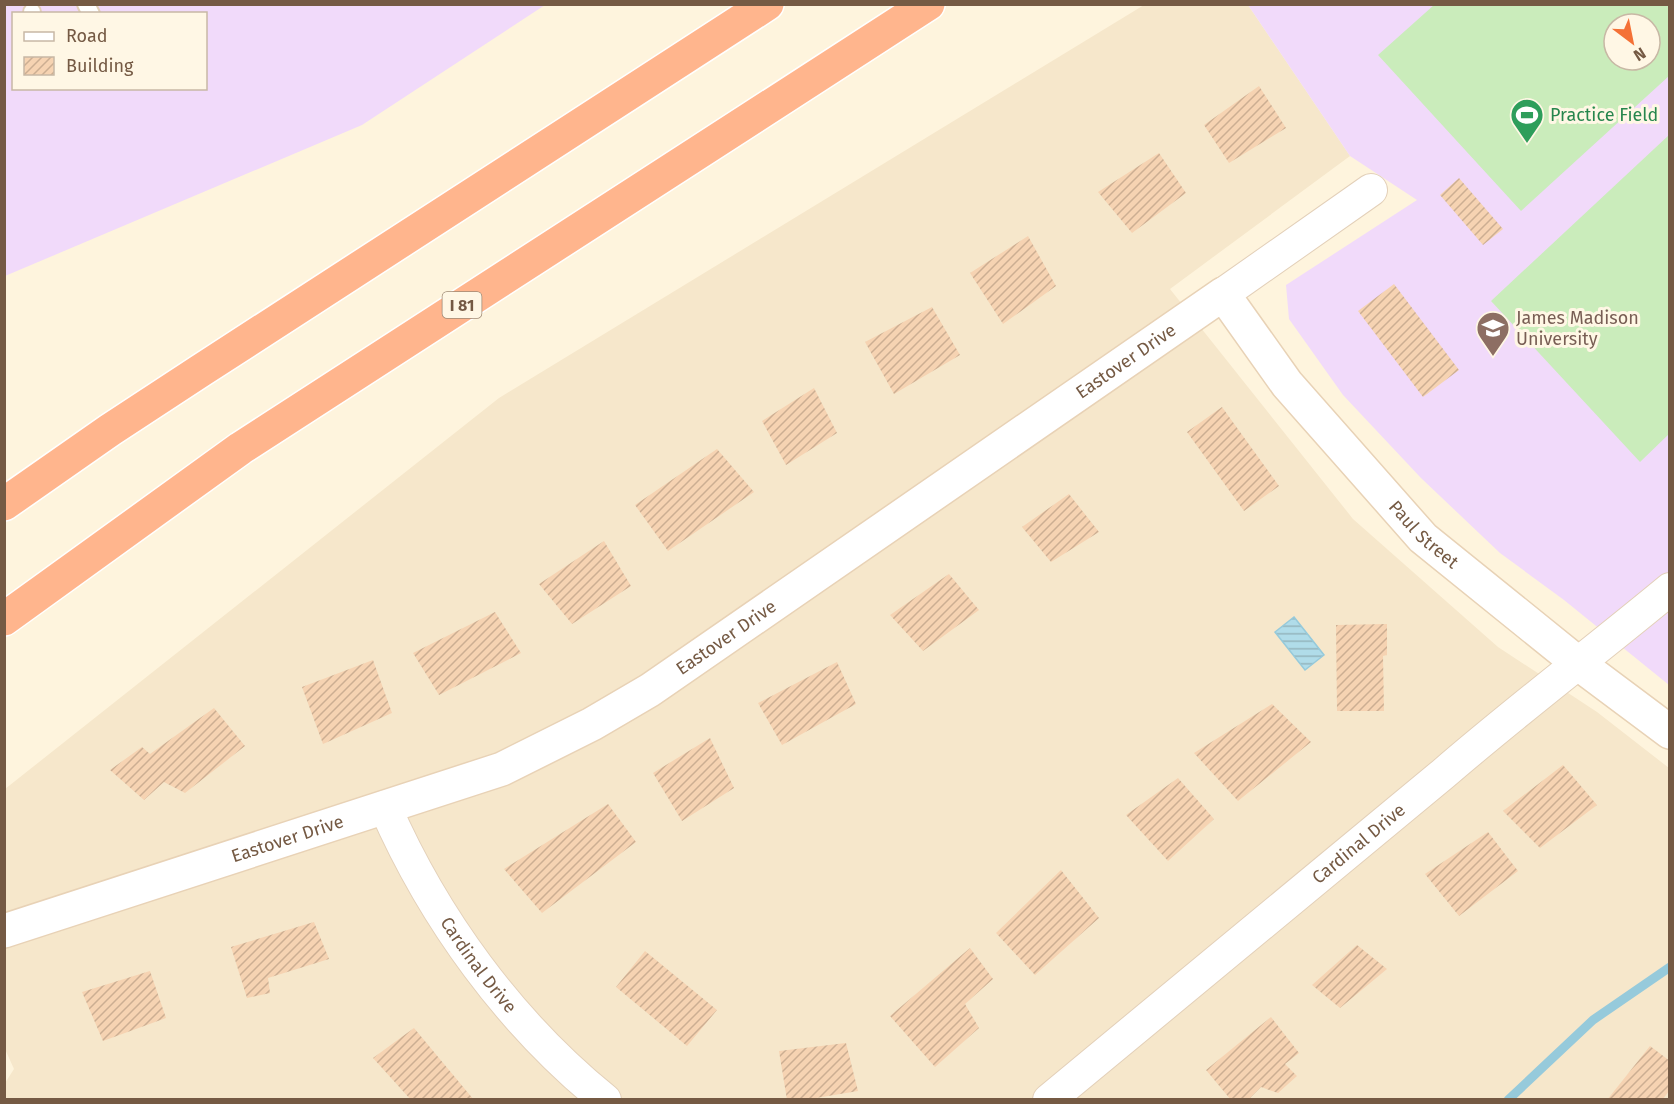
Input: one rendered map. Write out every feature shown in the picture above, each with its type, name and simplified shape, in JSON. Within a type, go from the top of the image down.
[{"type":"highway","points":[[4,504],[190,378],[767,4]]},
{"type":"highway","name":"I 81","points":[[4,619],[241,448],[928,4]]},
{"type":"street","name":"Eastover Drive","points":[[4,931],[502,769],[592,724],[650,690],[1371,190]]},
{"type":"street","name":"Paul Street","points":[[1223,294],[1287,384],[1423,538],[1580,664],[1670,732]]},
{"type":"street","name":"Cardinal Drive","points":[[1049,1100],[1506,720],[1580,664],[1670,589]]},
{"type":"street","name":"Cardinal Drive","points":[[385,807],[418,875],[441,914],[473,960],[523,1021],[605,1100]]},
{"type":"shaded area","points":[[5,5],[545,5],[362,125],[5,276]]},
{"type":"shaded area","points":[[1144,5],[1248,5],[1350,156],[1170,289],[1353,519],[1498,647],[1597,712],[1669,768],[1669,1099],[5,1100],[5,1083],[14,1069],[5,1049],[5,789],[499,398]]},
{"type":"shaded area","name":"James Madison University","points":[[1248,5],[1669,5],[1669,685],[1564,600],[1500,553],[1421,478],[1343,395],[1289,319],[1286,285],[1417,200],[1350,156]]},
{"type":"green space","name":"Practice Field","points":[[1434,5],[1669,5],[1669,76],[1521,211],[1378,55]]},
{"type":"green space","name":"Practice Field","points":[[1669,135],[1669,434],[1640,462],[1491,301]]},
{"type":"water","points":[[1294,617],[1324,655],[1305,670],[1275,632]]},
{"type":"building","points":[[1259,86],[1286,128],[1229,163],[1204,125]]},
{"type":"building","points":[[1159,153],[1186,193],[1132,233],[1098,192]]},
{"type":"building","points":[[1459,178],[1503,229],[1483,245],[1440,195]]},
{"type":"building","points":[[1028,236],[1056,286],[1003,324],[970,273]]},
{"type":"building","points":[[1394,284],[1459,370],[1423,397],[1358,311]]},
{"type":"building","points":[[932,307],[960,355],[894,394],[865,342]]},
{"type":"building","points":[[814,388],[837,433],[786,465],[762,421]]},
{"type":"building","points":[[1222,407],[1279,486],[1244,511],[1187,432]]},
{"type":"building","points":[[717,449],[754,492],[668,551],[635,505]]},
{"type":"building","points":[[1069,494],[1099,532],[1051,562],[1022,527]]},
{"type":"building","points":[[604,541],[631,586],[572,624],[539,584]]},
{"type":"building","points":[[949,574],[979,610],[923,651],[890,615]]},
{"type":"building","points":[[495,612],[521,653],[439,695],[413,653]]},
{"type":"building","points":[[1387,624],[1387,655],[1383,656],[1384,711],[1337,711],[1336,625]]},
{"type":"building","points":[[373,660],[392,713],[323,744],[302,687]]},
{"type":"building","points":[[837,662],[856,704],[782,745],[758,703]]},
{"type":"building","points":[[1272,704],[1311,742],[1238,801],[1194,753]]},
{"type":"building","points":[[214,708],[245,746],[185,793],[164,782],[144,800],[110,770],[142,747],[150,754]]},
{"type":"building","points":[[710,738],[734,788],[682,821],[653,773]]},
{"type":"building","points":[[1563,765],[1597,805],[1540,848],[1503,811]]},
{"type":"building","points":[[1178,778],[1214,819],[1168,861],[1126,815]]},
{"type":"building","points":[[608,804],[636,842],[542,913],[504,869]]},
{"type":"building","points":[[1488,832],[1518,871],[1459,916],[1425,874]]},
{"type":"building","points":[[1061,870],[1099,918],[1035,975],[996,933]]},
{"type":"building","points":[[314,922],[329,959],[268,978],[270,993],[247,998],[231,947]]},
{"type":"building","points":[[1357,945],[1387,969],[1340,1008],[1312,985]]},
{"type":"building","points":[[970,948],[993,979],[965,1004],[979,1028],[935,1067],[890,1016]]},
{"type":"building","points":[[645,951],[717,1010],[687,1046],[616,987]]},
{"type":"building","points":[[150,971],[166,1018],[103,1041],[82,992]]},
{"type":"building","points":[[1271,1017],[1299,1053],[1285,1064],[1297,1076],[1278,1093],[1261,1087],[1248,1100],[1231,1100],[1206,1070]]},
{"type":"building","points":[[414,1028],[474,1100],[411,1100],[373,1058]]},
{"type":"building","points":[[846,1043],[858,1091],[804,1100],[787,1100],[779,1051]]},
{"type":"building","points":[[1650,1046],[1670,1061],[1670,1090],[1662,1100],[1607,1100]]},
{"type":"waterway","points":[[1508,1100],[1593,1020],[1670,967]]},
{"type":"place","name":"Practice Field","points":[[1527,144]]},
{"type":"place","name":"James Madison University","points":[[1493,357]]}]
